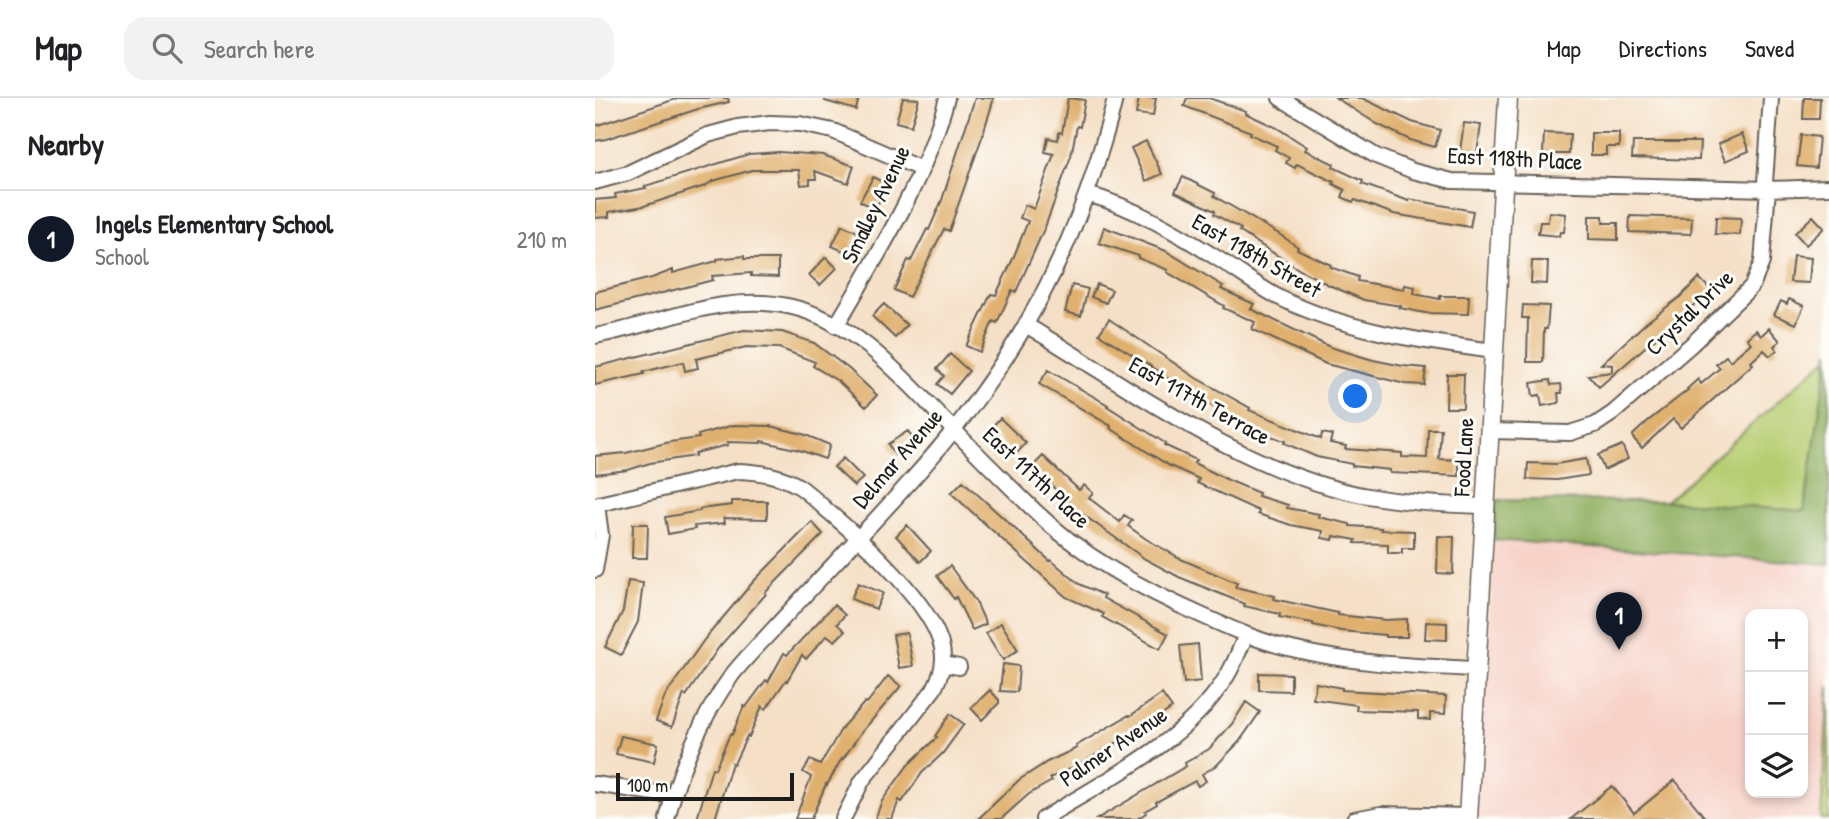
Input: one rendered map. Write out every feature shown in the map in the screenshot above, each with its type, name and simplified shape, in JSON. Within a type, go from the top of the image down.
[{"type":"street","name":"Smalley Avenue","points":[[837,326],[890,234],[921,169],[947,98]]},
{"type":"street","name":"Delmar Avenue","points":[[667,819],[696,736],[732,676],[954,430],[993,377],[1026,325],[1059,261],[1087,194],[1115,98]]},
{"type":"street","name":"East 118th Place","points":[[1280,98],[1376,156],[1413,172],[1452,180],[1768,189],[1829,187]]},
{"type":"street","name":"Food Lane","points":[[1468,818],[1508,98]]},
{"type":"street","name":"Crystal Drive","points":[[1489,431],[1570,433],[1595,425],[1613,413],[1692,344],[1752,286],[1762,262],[1772,98]]},
{"type":"street","points":[[595,182],[628,173],[708,135],[770,123],[800,124],[833,131],[921,169]]},
{"type":"street","name":"East 118th Street","points":[[1087,194],[1109,200],[1160,225],[1276,295],[1319,316],[1355,328],[1418,341],[1494,351]]},
{"type":"street","name":"East 117th Place","points":[[595,336],[725,303],[745,301],[794,307],[817,315],[837,326],[893,368],[1035,512],[1091,556],[1158,596],[1246,635],[1291,649],[1353,661],[1476,669]]},
{"type":"street","name":"East 117th Terrace","points":[[1026,325],[1217,441],[1271,466],[1315,482],[1367,496],[1426,504],[1485,506]]},
{"type":"street","points":[[595,570],[601,535],[596,505],[738,471],[778,476],[801,488],[858,536],[921,606],[939,638],[943,664],[934,689],[862,781],[843,819]]},
{"type":"street","name":"Palmer Avenue","points":[[1043,819],[1161,745],[1194,718],[1226,679],[1246,635]]},
{"type":"street","points":[[943,664],[959,667]]},
{"type":"street","points":[[595,784],[673,796]]},
{"type":"street","points":[[1354,819],[1381,814],[1468,818]]},
{"type":"shaded area","points":[[1494,540],[1829,564],[1829,686],[1821,819],[1477,819]]},
{"type":"green space","points":[[1829,351],[1829,564],[1494,540],[1495,500],[1666,501],[1804,511]]},
{"type":"green space","points":[[1828,357],[1804,511],[1666,501]]},
{"type":"green space","points":[[1829,686],[1829,819],[1821,819]]},
{"type":"building","points":[[679,98],[728,98],[729,102],[595,141],[595,126]]},
{"type":"building","points":[[825,98],[859,98],[856,110],[825,101]]},
{"type":"building","points":[[903,98],[919,99],[911,126],[896,122]]},
{"type":"building","points":[[975,98],[994,98],[949,231],[944,229],[909,297],[894,290],[908,260],[911,261],[927,229],[929,230],[942,200]]},
{"type":"building","points":[[1068,98],[1085,100],[1071,156],[1045,227],[1016,292],[1012,290],[997,323],[993,321],[980,352],[966,346],[991,294],[996,295],[1012,261],[1028,221],[1020,218],[1025,205],[1034,209],[1054,154],[1045,152],[1048,138],[1058,140],[1059,132],[1062,133]]},
{"type":"building","points":[[1139,98],[1156,98],[1153,116],[1136,114]]},
{"type":"building","points":[[1187,98],[1209,98],[1246,111],[1245,113],[1277,128],[1307,147],[1305,150],[1334,164],[1333,167],[1363,181],[1362,184],[1409,201],[1473,211],[1470,227],[1394,214],[1342,197],[1345,190],[1333,184],[1334,182],[1297,164],[1295,168],[1286,163],[1289,158],[1275,150],[1277,146],[1250,134],[1251,132],[1184,106]]},
{"type":"building","points":[[1336,98],[1362,98],[1412,122],[1440,130],[1435,147],[1410,140],[1377,124]]},
{"type":"building","points":[[1804,98],[1820,98],[1819,119],[1803,119]]},
{"type":"building","points":[[1464,123],[1481,125],[1477,153],[1460,151]]},
{"type":"building","points":[[1544,133],[1570,134],[1569,154],[1543,154]]},
{"type":"building","points":[[1591,133],[1619,133],[1619,147],[1606,147],[1606,155],[1591,155]]},
{"type":"building","points":[[1742,134],[1749,151],[1725,161],[1718,144]]},
{"type":"building","points":[[1801,135],[1819,137],[1816,168],[1797,166]]},
{"type":"building","points":[[1146,141],[1162,174],[1146,181],[1131,148]]},
{"type":"building","points":[[1633,142],[1700,142],[1699,160],[1632,158]]},
{"type":"building","points":[[778,152],[823,155],[854,166],[848,183],[815,171],[816,179],[810,179],[810,184],[801,185],[799,170],[752,170],[644,206],[609,212],[609,217],[595,218],[595,200],[616,198],[615,194],[646,188],[645,186],[749,154]]},
{"type":"building","points":[[873,177],[888,185],[875,209],[860,201]]},
{"type":"building","points":[[1183,177],[1215,193],[1214,196],[1279,234],[1298,247],[1297,249],[1331,265],[1330,267],[1358,277],[1357,281],[1404,289],[1405,285],[1415,287],[1414,294],[1440,299],[1440,296],[1469,296],[1468,314],[1425,313],[1400,308],[1401,306],[1364,300],[1329,285],[1239,231],[1241,229],[1214,214],[1215,211],[1175,192]]},
{"type":"building","points":[[1549,212],[1566,214],[1564,232],[1560,232],[1559,236],[1538,234],[1540,222],[1548,222]]},
{"type":"building","points":[[1589,216],[1603,216],[1603,223],[1618,223],[1618,240],[1589,239]]},
{"type":"building","points":[[1630,216],[1692,218],[1691,234],[1629,232]]},
{"type":"building","points":[[1813,216],[1824,228],[1806,245],[1795,233]]},
{"type":"building","points":[[1716,217],[1741,218],[1740,235],[1715,234]]},
{"type":"building","points":[[842,225],[858,232],[848,253],[832,246]]},
{"type":"building","points":[[1104,227],[1166,251],[1223,286],[1221,289],[1254,304],[1251,309],[1330,347],[1373,360],[1426,368],[1424,385],[1405,384],[1326,364],[1252,329],[1255,322],[1223,308],[1224,306],[1167,272],[1168,270],[1138,258],[1139,256],[1099,243]]},
{"type":"building","points":[[744,256],[744,259],[778,259],[778,277],[751,276],[751,273],[712,276],[713,280],[595,310],[595,292],[717,259]]},
{"type":"building","points":[[1793,256],[1811,258],[1809,283],[1790,282]]},
{"type":"building","points":[[826,257],[837,268],[820,285],[809,275]]},
{"type":"building","points":[[1532,261],[1548,261],[1547,284],[1531,283]]},
{"type":"building","points":[[1699,278],[1711,290],[1599,387],[1588,375],[1612,372],[1612,365],[1601,364]]},
{"type":"building","points":[[1097,284],[1112,290],[1106,303],[1091,297]]},
{"type":"building","points":[[1072,285],[1088,289],[1081,316],[1065,312]]},
{"type":"building","points":[[1789,299],[1804,306],[1796,324],[1774,315],[1781,301],[1787,304]]},
{"type":"building","points":[[884,304],[907,325],[895,338],[872,316]]},
{"type":"building","points":[[1523,305],[1549,306],[1547,329],[1544,329],[1543,362],[1527,362],[1528,318],[1522,318]]},
{"type":"building","points":[[1109,319],[1196,378],[1250,408],[1249,410],[1321,439],[1322,433],[1332,435],[1330,443],[1346,446],[1345,449],[1402,453],[1402,457],[1427,458],[1428,429],[1441,429],[1439,459],[1459,460],[1459,476],[1390,473],[1390,470],[1352,466],[1317,457],[1252,429],[1179,387],[1099,334]]},
{"type":"building","points":[[1769,328],[1780,341],[1774,346],[1777,350],[1770,356],[1764,350],[1751,362],[1753,364],[1681,428],[1673,419],[1642,448],[1633,438],[1648,421],[1698,379],[1701,384],[1720,368],[1716,364],[1726,356],[1730,361],[1751,343],[1747,338],[1756,330],[1761,336]]},
{"type":"building","points":[[744,330],[782,332],[814,343],[849,369],[877,395],[866,407],[838,381],[813,366],[815,362],[779,348],[746,347],[696,359],[698,368],[685,371],[683,362],[595,385],[595,367]]},
{"type":"building","points":[[950,354],[969,371],[950,394],[937,384],[944,376],[937,369]]},
{"type":"building","points":[[1048,370],[1108,405],[1165,443],[1164,445],[1196,460],[1194,463],[1259,493],[1258,496],[1288,505],[1287,508],[1319,514],[1318,517],[1350,526],[1414,531],[1414,548],[1402,548],[1402,553],[1388,553],[1388,544],[1355,543],[1356,540],[1334,536],[1333,540],[1322,538],[1323,531],[1291,525],[1258,514],[1259,511],[1197,483],[1199,479],[1168,465],[1110,428],[1111,426],[1039,384]]},
{"type":"building","points":[[1447,374],[1464,374],[1463,408],[1446,408]]},
{"type":"building","points":[[1550,380],[1551,385],[1561,384],[1559,403],[1542,406],[1540,395],[1533,396],[1531,383]]},
{"type":"building","points":[[1000,418],[1026,443],[1015,455],[989,430]]},
{"type":"building","points":[[734,425],[770,426],[803,434],[830,445],[825,459],[761,441],[727,442],[728,445],[695,453],[695,456],[595,474],[595,456],[626,453],[699,438],[698,435]]},
{"type":"building","points":[[908,431],[915,442],[895,455],[888,444]]},
{"type":"building","points":[[1622,445],[1628,459],[1604,470],[1598,455]]},
{"type":"building","points":[[1043,456],[1079,490],[1084,485],[1093,493],[1089,498],[1120,522],[1124,515],[1132,520],[1128,526],[1146,539],[1176,557],[1237,583],[1235,587],[1338,615],[1386,620],[1407,619],[1407,637],[1341,631],[1279,617],[1280,614],[1244,606],[1245,604],[1179,577],[1145,559],[1078,511],[1032,467]]},
{"type":"building","points":[[843,458],[863,478],[854,486],[834,467]]},
{"type":"building","points":[[1586,459],[1589,475],[1557,480],[1527,479],[1528,463],[1556,464]]},
{"type":"building","points":[[963,481],[1079,584],[1104,595],[1103,598],[1168,634],[1160,649],[1102,617],[1104,614],[1066,597],[951,493]]},
{"type":"building","points":[[732,501],[767,501],[767,519],[724,518],[725,523],[694,526],[695,529],[668,534],[665,517],[732,505]]},
{"type":"building","points":[[812,522],[823,534],[765,593],[719,647],[686,696],[684,694],[672,727],[656,721],[665,696],[704,640],[753,582]]},
{"type":"building","points":[[633,524],[648,524],[647,558],[632,558]]},
{"type":"building","points":[[907,525],[931,551],[920,562],[896,536]]},
{"type":"building","points":[[1438,536],[1454,537],[1453,574],[1437,573]]},
{"type":"building","points":[[950,566],[976,602],[986,624],[972,630],[956,597],[954,599],[937,576]]},
{"type":"building","points":[[628,581],[643,583],[638,622],[621,655],[605,647],[623,611]]},
{"type":"building","points":[[858,583],[883,593],[876,609],[851,599]]},
{"type":"building","points":[[834,605],[845,615],[837,624],[845,631],[835,641],[827,635],[806,659],[802,655],[766,709],[762,706],[749,737],[747,736],[734,764],[732,763],[715,819],[697,819],[712,768],[715,769],[744,706],[746,707],[766,680],[768,682],[784,653],[787,655]]},
{"type":"building","points":[[1426,622],[1447,623],[1447,640],[1425,639]]},
{"type":"building","points":[[1001,623],[1018,650],[1003,660],[986,633]]},
{"type":"building","points":[[907,633],[913,666],[899,668],[893,635]]},
{"type":"building","points":[[1198,644],[1201,681],[1184,683],[1180,646]]},
{"type":"building","points":[[1003,664],[1019,666],[1017,692],[1000,691]]},
{"type":"building","points":[[1259,673],[1291,674],[1291,691],[1259,690]]},
{"type":"building","points":[[888,676],[901,686],[842,758],[826,784],[811,819],[795,819],[811,777],[803,772],[810,760],[820,765],[843,726],[865,702],[867,703]]},
{"type":"building","points":[[1316,683],[1342,690],[1446,696],[1445,714],[1430,713],[1430,720],[1418,719],[1418,712],[1356,710],[1357,705],[1313,699]]},
{"type":"building","points":[[990,690],[999,703],[982,720],[971,708]]},
{"type":"building","points":[[1162,694],[1172,708],[1149,724],[1050,778],[1052,781],[1029,794],[1001,819],[978,819],[1019,780],[1047,762],[1077,748],[1076,746],[1130,716]]},
{"type":"building","points":[[1246,702],[1260,712],[1239,742],[1216,766],[1202,774],[1206,781],[1198,786],[1195,781],[1156,802],[1157,804],[1137,819],[1097,819],[1186,766],[1185,763],[1209,749],[1232,724]]},
{"type":"building","points":[[950,714],[964,724],[943,753],[922,773],[902,802],[899,800],[892,819],[875,819],[882,801],[908,765],[937,737],[935,736]]},
{"type":"building","points":[[621,736],[658,744],[654,762],[616,754]]},
{"type":"building","points":[[1675,780],[1706,819],[1571,819],[1612,786],[1634,813]]},
{"type":"place","name":"Ingels Elementary School","points":[[1619,650]]}]
